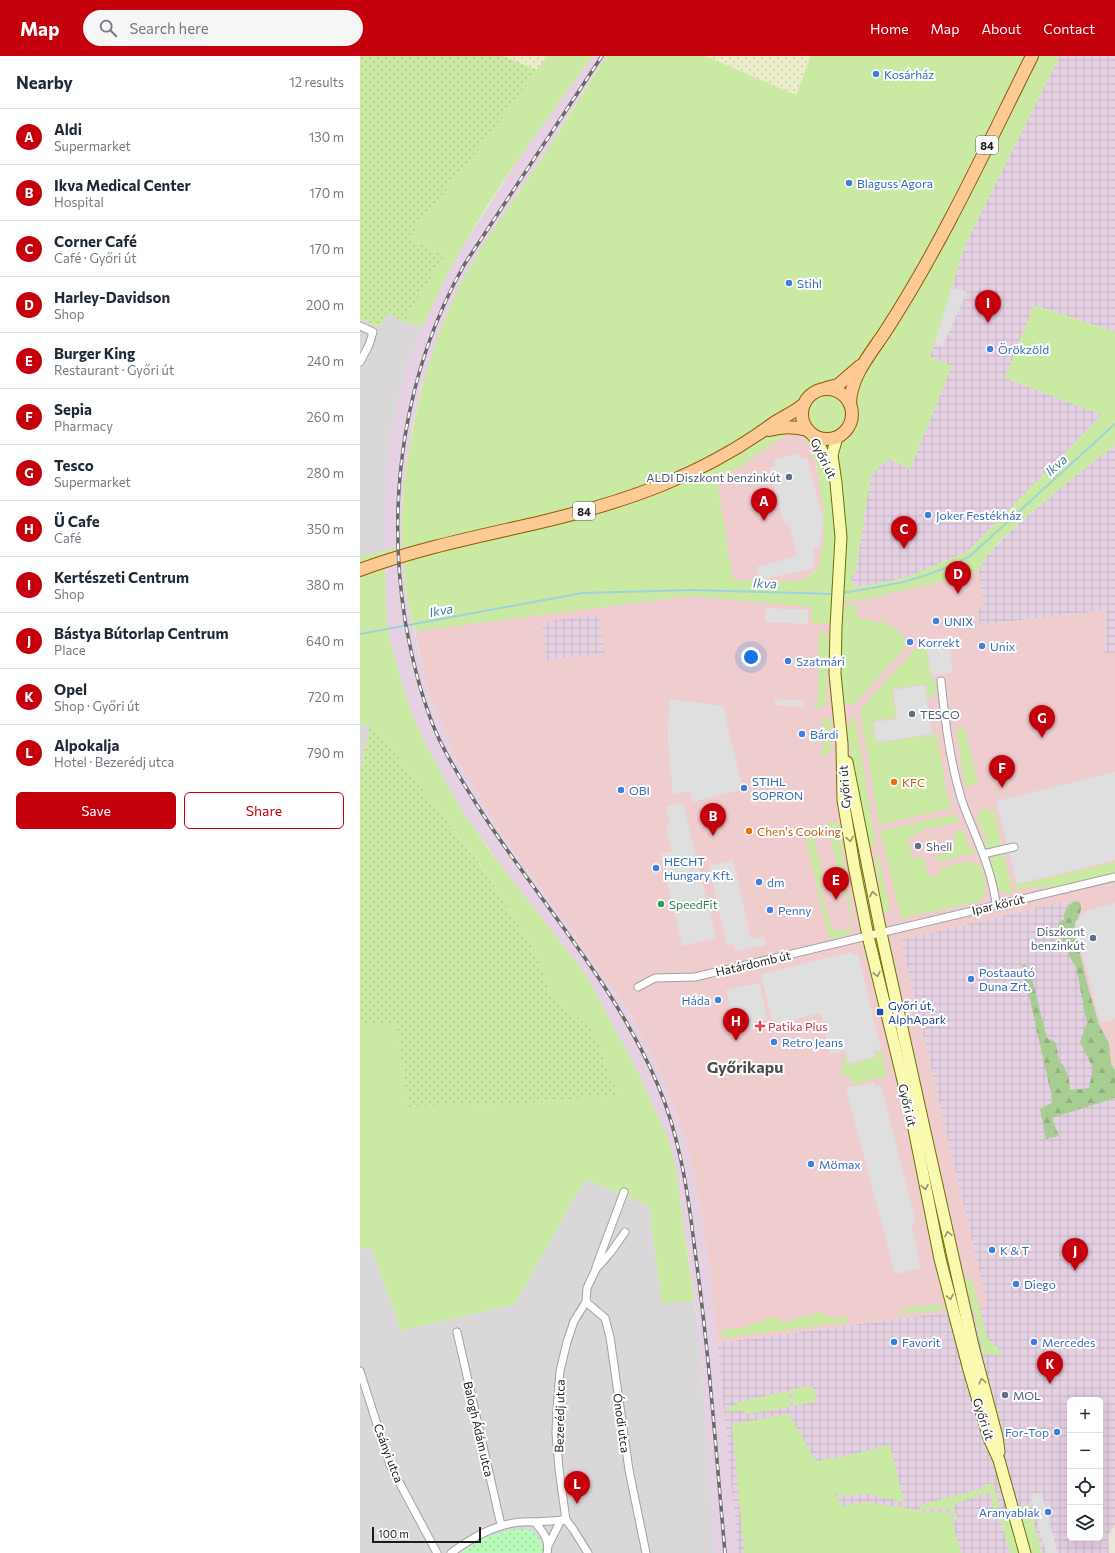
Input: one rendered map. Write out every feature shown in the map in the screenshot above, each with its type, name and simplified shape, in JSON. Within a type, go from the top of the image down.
[{"type":"main road","name":"84","points":[[762,432],[787,426],[797,427],[810,431],[820,438],[826,439],[837,437],[846,430],[849,425],[852,412],[850,404],[853,387],[866,361],[917,282],[1032,56]]},
{"type":"main road","name":"84","points":[[360,570],[387,560],[436,546],[543,522],[634,496],[689,474],[724,456],[772,424],[796,411],[814,392],[838,385],[866,361]]},
{"type":"main road","points":[[826,388],[838,391],[844,395],[850,404]]},
{"type":"main road","points":[[804,404],[802,419],[810,431]]},
{"type":"main road","name":"Győri út","points":[[810,431],[819,444],[836,483]]},
{"type":"main road","name":"Győri út","points":[[837,437],[832,455],[841,537],[836,605],[836,674],[842,744],[843,800],[854,866],[868,936],[910,1109],[940,1259],[971,1377],[989,1438],[999,1460],[1025,1553]]},
{"type":"main road","name":"Győri út","points":[[842,744],[848,765],[881,933],[970,1333],[997,1437],[999,1460]]},
{"type":"street","points":[[360,326],[373,332],[369,346],[360,362]]},
{"type":"street","points":[[941,681],[948,737],[956,781],[964,808],[983,854],[996,904]]},
{"type":"street","points":[[983,854],[1014,847]]},
{"type":"street","name":"Ipar körút","points":[[868,936],[996,904],[1115,877]]},
{"type":"street","name":"Határdomb út","points":[[638,988],[655,978],[695,977],[868,936]]},
{"type":"street","name":"Bezerédj utca","points":[[596,1269],[597,1262],[624,1192]]},
{"type":"street","name":"Bezerédj utca","points":[[563,1520],[556,1433],[560,1371],[574,1321],[586,1302],[587,1288],[596,1269],[611,1252],[625,1232]]},
{"type":"street","name":"Ónodi utca","points":[[586,1302],[605,1318],[610,1337],[629,1470],[646,1553]]},
{"type":"street","name":"Balogh Ádám utca","points":[[457,1332],[501,1525]]},
{"type":"street","name":"Csányi utca","points":[[360,1371],[390,1465],[437,1553]]},
{"type":"street","points":[[548,1549],[563,1520]]},
{"type":"street","points":[[451,1553],[471,1539],[501,1525],[512,1522],[563,1520],[573,1529],[588,1553]]},
{"type":"street","points":[[535,1522],[544,1532],[548,1549]]},
{"type":"shaded area","points":[[593,56],[606,56],[549,147],[479,252],[463,280],[447,315],[420,392],[412,430],[402,500],[402,547],[384,552],[384,514],[388,446],[403,378],[413,348],[437,294],[461,249],[525,149]]},
{"type":"shaded area","points":[[1060,56],[1115,56],[1115,332],[1034,305],[1005,378],[1102,415],[967,552],[908,577],[855,587],[851,578],[856,571],[871,474],[889,459],[910,469],[952,366],[930,357],[963,252],[970,235]]},
{"type":"shaded area","points":[[952,288],[967,292],[942,348],[935,342]]},
{"type":"shaded area","points":[[387,313],[404,322],[423,327],[413,348],[403,378],[388,446],[384,514],[384,552],[360,556],[360,319],[380,327]]},
{"type":"shaded area","points":[[787,434],[802,436],[810,446],[816,463],[823,507],[824,537],[818,569],[801,581],[753,581],[733,579],[717,482]]},
{"type":"shaded area","points":[[1115,445],[1115,653],[1105,653],[1106,610],[980,625],[978,609],[984,609],[979,570],[985,558],[1008,533],[1073,477]]},
{"type":"shaded area","points":[[799,453],[801,459],[807,458],[823,520],[820,548],[814,547],[814,568],[760,580],[757,567],[797,556],[789,524],[785,525],[769,468],[775,466],[774,460]]},
{"type":"shaded area","points":[[403,562],[407,599],[427,688],[455,756],[510,846],[628,1010],[650,1050],[666,1086],[686,1141],[698,1194],[710,1271],[738,1553],[716,1553],[699,1333],[675,1163],[667,1136],[635,1066],[586,975],[508,875],[462,811],[427,747],[412,714],[401,681],[389,635],[386,609],[385,566]]},
{"type":"shaded area","points":[[979,570],[984,609],[978,609],[980,625],[1106,610],[1105,653],[1115,653],[1115,1078],[901,940],[988,1307],[717,1343],[710,1271],[698,1194],[686,1141],[666,1086],[650,1050],[628,1010],[510,846],[455,756],[427,688],[415,631],[690,596],[812,607],[842,605],[843,601],[856,601],[961,577]]},
{"type":"shaded area","points":[[766,608],[808,610],[808,624],[765,622]]},
{"type":"shaded area","points":[[599,615],[604,653],[547,660],[542,622]]},
{"type":"shaded area","points":[[948,636],[953,673],[931,676],[926,642]]},
{"type":"shaded area","points":[[925,685],[932,734],[876,742],[874,722],[897,719],[893,690]]},
{"type":"shaded area","points":[[669,699],[724,706],[728,729],[743,789],[692,802],[690,791],[673,795],[668,743]]},
{"type":"shaded area","points":[[775,699],[805,701],[804,707],[775,705]]},
{"type":"shaded area","points":[[371,722],[360,772],[360,727]]},
{"type":"shaded area","points":[[1115,772],[1115,860],[1017,884],[996,801]]},
{"type":"shaded area","points":[[683,803],[716,938],[682,946],[660,854],[672,851],[666,826],[670,825],[666,807]]},
{"type":"shaded area","points":[[733,860],[751,939],[764,937],[766,945],[736,951],[734,944],[727,945],[709,866]]},
{"type":"shaded area","points":[[1067,901],[1111,1079],[1115,1078],[1115,1524],[1108,1535],[1109,1553],[1042,1553],[1029,1505],[999,1515],[1010,1553],[738,1553],[717,1343],[988,1307],[901,940]]},
{"type":"shaded area","points":[[1115,903],[1115,1019],[1100,1023],[1075,922],[1088,910]]},
{"type":"shaded area","points":[[852,952],[853,955],[858,954],[881,1050],[874,1051],[875,1057],[848,1063],[845,1050],[830,1054],[821,1013],[773,1024],[761,974]]},
{"type":"shaded area","points":[[759,983],[767,1019],[753,1023],[754,1029],[736,1033],[726,990]]},
{"type":"shaded area","points":[[874,1082],[876,1087],[881,1085],[916,1222],[911,1224],[921,1268],[895,1274],[846,1088]]},
{"type":"shaded area","points":[[585,1179],[649,1206],[662,1303],[694,1300],[699,1334],[716,1553],[360,1553],[360,1249],[371,1247],[401,1331],[515,1304]]},
{"type":"shaded area","points":[[1041,1492],[1058,1553],[1046,1553],[1030,1495]]},
{"type":"green space","points":[[360,56],[503,56],[537,70],[482,145],[408,238],[444,256],[404,322],[387,313],[380,327],[360,319]]},
{"type":"green space","points":[[503,56],[548,56],[537,70]]},
{"type":"green space","points":[[548,56],[593,56],[522,153],[478,220],[439,290],[423,327],[404,322],[444,256],[408,238],[482,145],[512,98]]},
{"type":"green space","points":[[606,56],[705,56],[796,95],[811,56],[1060,56],[970,235],[963,252],[930,357],[952,366],[910,469],[889,459],[871,474],[856,571],[851,578],[855,587],[908,577],[967,552],[1102,415],[1005,378],[1034,305],[1115,332],[1115,445],[1011,530],[989,553],[979,570],[961,577],[856,601],[844,601],[843,605],[856,604],[858,618],[881,623],[883,621],[905,636],[903,640],[908,644],[856,702],[850,704],[844,703],[842,698],[840,665],[841,624],[811,623],[811,607],[690,596],[415,631],[407,599],[403,563],[385,566],[386,609],[389,635],[401,681],[412,714],[427,747],[462,811],[489,850],[586,975],[635,1066],[667,1136],[675,1163],[694,1300],[662,1304],[649,1206],[585,1179],[515,1304],[401,1331],[371,1247],[360,1249],[360,1026],[396,1021],[408,1107],[527,1103],[618,1095],[592,1029],[551,996],[536,954],[485,870],[371,722],[360,727],[360,556],[402,547],[402,505],[410,442],[422,387],[439,333],[462,281],[476,257],[565,122]],"holes":[[[787,434],[802,436],[810,446],[816,463],[823,507],[824,537],[818,569],[801,581],[753,581],[733,579],[717,482]]]},
{"type":"green space","points":[[705,56],[811,56],[796,96]]},
{"type":"green space","points":[[819,630],[829,637],[826,701],[824,706],[820,708],[815,707],[813,703],[818,703]]},
{"type":"green space","points":[[926,642],[931,679],[936,679],[937,694],[929,697],[927,695],[926,684],[892,689],[896,718],[872,721],[876,743],[937,734],[947,795],[952,808],[880,825],[860,709],[916,648]]},
{"type":"green space","points":[[855,716],[876,846],[872,847],[866,834],[847,733],[847,727]]},
{"type":"green space","points":[[823,717],[831,719],[831,750],[825,757],[822,756]]},
{"type":"green space","points":[[371,722],[485,871],[536,954],[551,996],[592,1029],[618,1095],[527,1103],[408,1107],[396,1022],[360,1026],[360,772]]},
{"type":"green space","points":[[965,728],[978,783],[965,787],[956,730]]},
{"type":"green space","points":[[993,809],[1002,845],[987,849],[984,848],[983,844],[987,842],[977,817],[982,810]]},
{"type":"green space","points":[[956,814],[959,822],[924,829],[921,831],[921,834],[917,834],[915,824],[917,822]]},
{"type":"green space","points":[[827,822],[838,822],[853,921],[852,928],[848,933],[835,939],[828,935],[804,831],[812,828],[822,874],[820,886],[831,926],[839,931],[849,929],[852,922],[842,875],[838,869]]},
{"type":"green space","points":[[912,824],[914,825],[916,835],[908,837],[912,859],[924,857],[928,877],[939,875],[940,869],[956,864],[971,862],[980,865],[986,885],[984,894],[979,902],[901,918],[880,831]]},
{"type":"green space","points":[[959,830],[964,831],[969,848],[974,847],[975,850],[972,854],[941,861],[937,860],[933,856],[948,853],[955,845],[954,833]]},
{"type":"green space","points":[[1004,854],[1013,893],[1008,894],[999,889],[990,867],[990,863],[995,856]]},
{"type":"green space","points":[[879,856],[890,910],[886,912],[882,908],[875,858]]},
{"type":"green space","points":[[1115,862],[1115,873],[1060,886],[1016,889],[1014,879],[1018,878],[1021,884]]},
{"type":"green space","points":[[1078,901],[1081,905],[1081,910],[1074,928],[1099,1025],[1109,1043],[1111,1064],[1115,1070],[1115,1098],[1052,1118],[1059,1136],[1046,1139],[1040,1109],[1053,1102],[1022,965],[1025,964],[1030,971],[1047,1038],[1056,1043],[1059,1061],[1063,1065],[1069,1078],[1070,1090],[1089,1088],[1093,1068],[1080,1042],[1087,1023],[1076,967],[1068,953],[1058,929],[1059,923],[1064,919],[1067,907]]},
{"type":"green space","points":[[881,1050],[887,1076],[852,1084],[850,1076],[843,1077],[842,1068],[844,1059],[846,1058],[848,1064],[876,1057],[875,1052]]},
{"type":"green space","points":[[965,1279],[972,1279],[987,1337],[999,1349],[1002,1356],[983,1353],[971,1299],[964,1284]]},
{"type":"green space","points":[[942,1304],[943,1307],[940,1311],[900,1314],[900,1310]]},
{"type":"green space","points":[[822,1312],[831,1318],[848,1317],[848,1322],[722,1338],[721,1330],[746,1327],[771,1317],[785,1321]]},
{"type":"green space","points":[[812,1386],[816,1397],[816,1402],[793,1406],[791,1389]]},
{"type":"green space","points":[[789,1391],[791,1407],[746,1414],[742,1410],[727,1412],[727,1409],[741,1401]]},
{"type":"green space","points":[[789,1414],[816,1461],[845,1456],[890,1445],[904,1502],[867,1494],[840,1496],[833,1490],[842,1506],[867,1502],[931,1512],[950,1512],[961,1553],[744,1553],[732,1424]]},
{"type":"green space","points":[[986,1484],[993,1484],[999,1503],[998,1508],[994,1510],[990,1492],[953,1504],[958,1520],[955,1521],[951,1509],[921,1509],[920,1505],[984,1488]]},
{"type":"green space","points":[[1029,1504],[1042,1553],[1010,1553],[999,1514]]},
{"type":"green space","points":[[529,1529],[541,1542],[543,1549],[542,1553],[460,1553],[487,1536],[511,1530]]},
{"type":"waterway","name":"Ikva","points":[[841,593],[907,581],[938,571],[970,556],[1115,424]]},
{"type":"waterway","name":"Ikva","points":[[360,634],[582,593],[693,590],[835,594]]},
{"type":"railway","points":[[602,56],[464,265],[443,306],[427,349],[414,392],[405,437],[399,483],[398,529],[400,574],[405,620],[414,665],[433,725],[444,750],[462,782],[488,822],[601,981],[640,1048],[657,1083],[672,1123],[686,1186],[700,1289],[725,1553]]},
{"type":"place","name":"Kosárház","points":[[876,74]]},
{"type":"place","name":"Blaguss Agora","points":[[849,183]]},
{"type":"place","name":"Stihl","points":[[789,283]]},
{"type":"place","name":"Kertészeti Centrum","points":[[988,323]]},
{"type":"place","name":"Örökzöld","points":[[990,349]]},
{"type":"place","name":"ALDI Diszkont benzinkút","points":[[789,477]]},
{"type":"place","name":"Joker Festékház","points":[[928,515]]},
{"type":"place","name":"Aldi","points":[[764,521]]},
{"type":"place","name":"Corner Café","points":[[904,549]]},
{"type":"place","name":"Harley-Davidson","points":[[958,594]]},
{"type":"place","name":"UNIX","points":[[936,621]]},
{"type":"place","name":"Korrekt","points":[[910,642]]},
{"type":"place","name":"Unix","points":[[982,646]]},
{"type":"place","name":"Szatmári","points":[[788,661]]},
{"type":"place","name":"TESCO","points":[[912,714]]},
{"type":"place","name":"Bárdi","points":[[802,734]]},
{"type":"place","name":"Tesco","points":[[1042,738]]},
{"type":"place","name":"KFC","points":[[894,782]]},
{"type":"place","name":"STIHL SOPRON","points":[[744,788]]},
{"type":"place","name":"Sepia","points":[[1002,788]]},
{"type":"place","name":"OBI","points":[[621,790]]},
{"type":"place","name":"Chen's Cooking","points":[[749,831]]},
{"type":"place","name":"Ikva Medical Center","points":[[713,836]]},
{"type":"place","name":"Shell","points":[[918,846]]},
{"type":"place","name":"HECHT Hungary Kft.","points":[[656,868]]},
{"type":"place","name":"dm","points":[[759,882]]},
{"type":"place","name":"Burger King","points":[[836,900]]},
{"type":"place","name":"SpeedFit","points":[[661,904]]},
{"type":"place","name":"Penny","points":[[770,910]]},
{"type":"place","name":"Diszkont benzinkút","points":[[1093,938]]},
{"type":"place","name":"Postaautó Duna Zrt.","points":[[971,979]]},
{"type":"place","name":"Háda","points":[[718,1000]]},
{"type":"place","name":"Győri út, AlphApark","points":[[880,1012]]},
{"type":"place","name":"Patika Plus","points":[[760,1026]]},
{"type":"place","name":"Ü Cafe","points":[[736,1041]]},
{"type":"place","name":"Retro Jeans","points":[[774,1042]]},
{"type":"place","name":"Mömax","points":[[811,1164]]},
{"type":"place","name":"K & T","points":[[992,1250]]},
{"type":"place","name":"Bástya Bútorlap Centrum","points":[[1075,1271]]},
{"type":"place","name":"Diego","points":[[1016,1284]]},
{"type":"place","name":"Favorit","points":[[894,1342]]},
{"type":"place","name":"Mercedes","points":[[1034,1342]]},
{"type":"place","name":"Opel","points":[[1050,1384]]},
{"type":"place","name":"MOL","points":[[1005,1395]]},
{"type":"place","name":"For-Top","points":[[1057,1432]]},
{"type":"place","name":"Alpokalja","points":[[577,1504]]},
{"type":"place","name":"Aranyablak","points":[[1048,1512]]},
{"type":"district","name":"Győrikapu","points":[[745,1066]]}]
